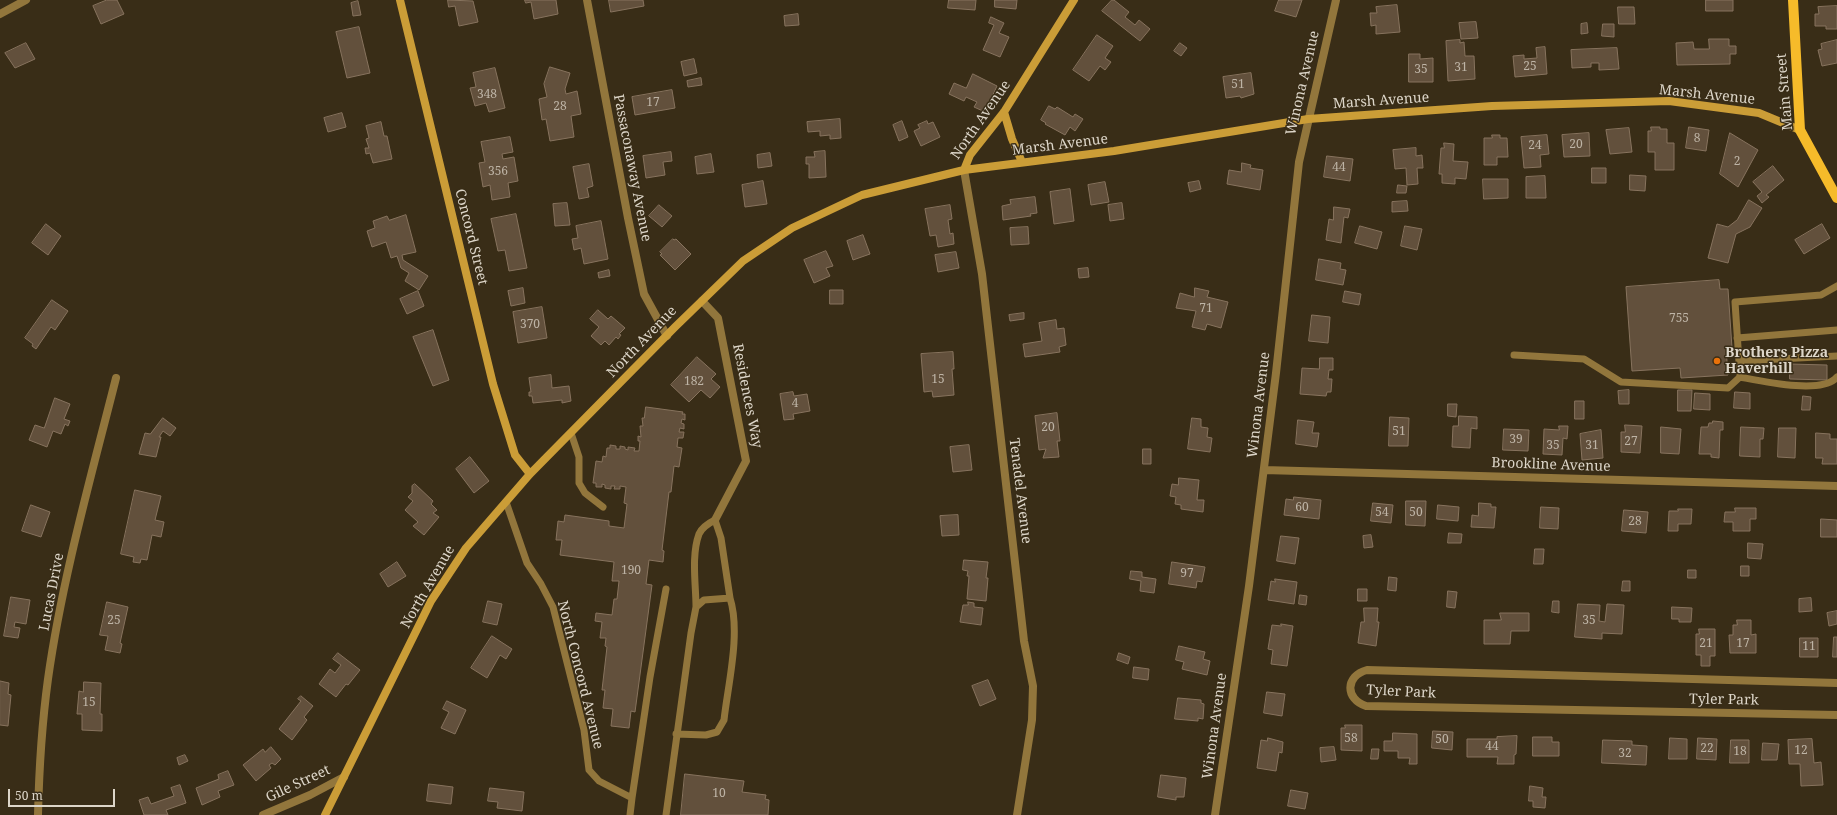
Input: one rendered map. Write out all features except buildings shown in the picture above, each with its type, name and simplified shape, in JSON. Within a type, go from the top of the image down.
[{"type":"main road","name":"Concord Street","points":[[400,0],[493,384],[515,456],[530,474]]},
{"type":"main road","name":"North Avenue","points":[[325,815],[431,601],[466,548],[530,474],[742,261],[792,228],[862,195],[964,170],[970,155],[1004,112],[1074,0]]},
{"type":"main road","name":"Main Street","points":[[1793,0],[1800,130],[1836,195]]},
{"type":"main road","name":"Marsh Avenue","points":[[964,170],[1114,151],[1308,119],[1492,106],[1669,101],[1759,113],[1800,130]]},
{"type":"main road","points":[[1004,112],[1012,139],[1022,162]]},
{"type":"street","points":[[0,14],[26,0]]},
{"type":"street","name":"Passaconaway Avenue","points":[[587,0],[625,203],[644,294],[667,336]]},
{"type":"street","name":"Winona Avenue","points":[[1215,815],[1249,586],[1264,470],[1299,162],[1336,0]]},
{"type":"street","name":"Tenadel Avenue","points":[[964,170],[982,274],[1024,641],[1033,686],[1032,720],[1017,815]]},
{"type":"street","name":"Residences Way","points":[[702,301],[718,318],[746,461],[715,520]]},
{"type":"street","name":"Lucas Drive","points":[[38,815],[38,788],[48,680],[70,561],[116,378]]},
{"type":"street","name":"Brookline Avenue","points":[[1264,470],[1837,486]]},
{"type":"street","name":"Tyler Park","points":[[1837,683],[1367,670],[1356,674],[1350,690],[1356,701],[1366,706],[1837,716]]},
{"type":"street","name":"Gile Street","points":[[263,815],[310,796],[344,776]]},
{"type":"lane","points":[[1740,377],[1735,302],[1821,295],[1837,286]]},
{"type":"lane","points":[[1737,338],[1837,330]]},
{"type":"lane","points":[[1514,355],[1584,359],[1621,382],[1728,388],[1740,377]]},
{"type":"lane","points":[[1739,361],[1837,356]]},
{"type":"lane","points":[[1740,377],[1784,385],[1822,386],[1829,384],[1837,377]]},
{"type":"lane","points":[[571,433],[579,457],[579,483],[585,493],[603,506]]},
{"type":"lane","name":"North Concord Avenue","points":[[506,502],[527,563],[541,584],[553,607],[584,730],[589,770],[600,781],[632,798]]},
{"type":"lane","points":[[666,815],[676,734],[690,633],[696,608],[696,556],[699,534],[706,525],[715,520],[721,538],[730,598],[734,611],[735,632],[724,720],[716,732],[706,736],[676,734]]},
{"type":"lane","points":[[630,815],[650,677],[666,589]]},
{"type":"lane","points":[[696,608],[704,600],[730,598]]},
{"type":"place","name":"Brothers Pizza Haverhill","points":[[1717,361]]}]
